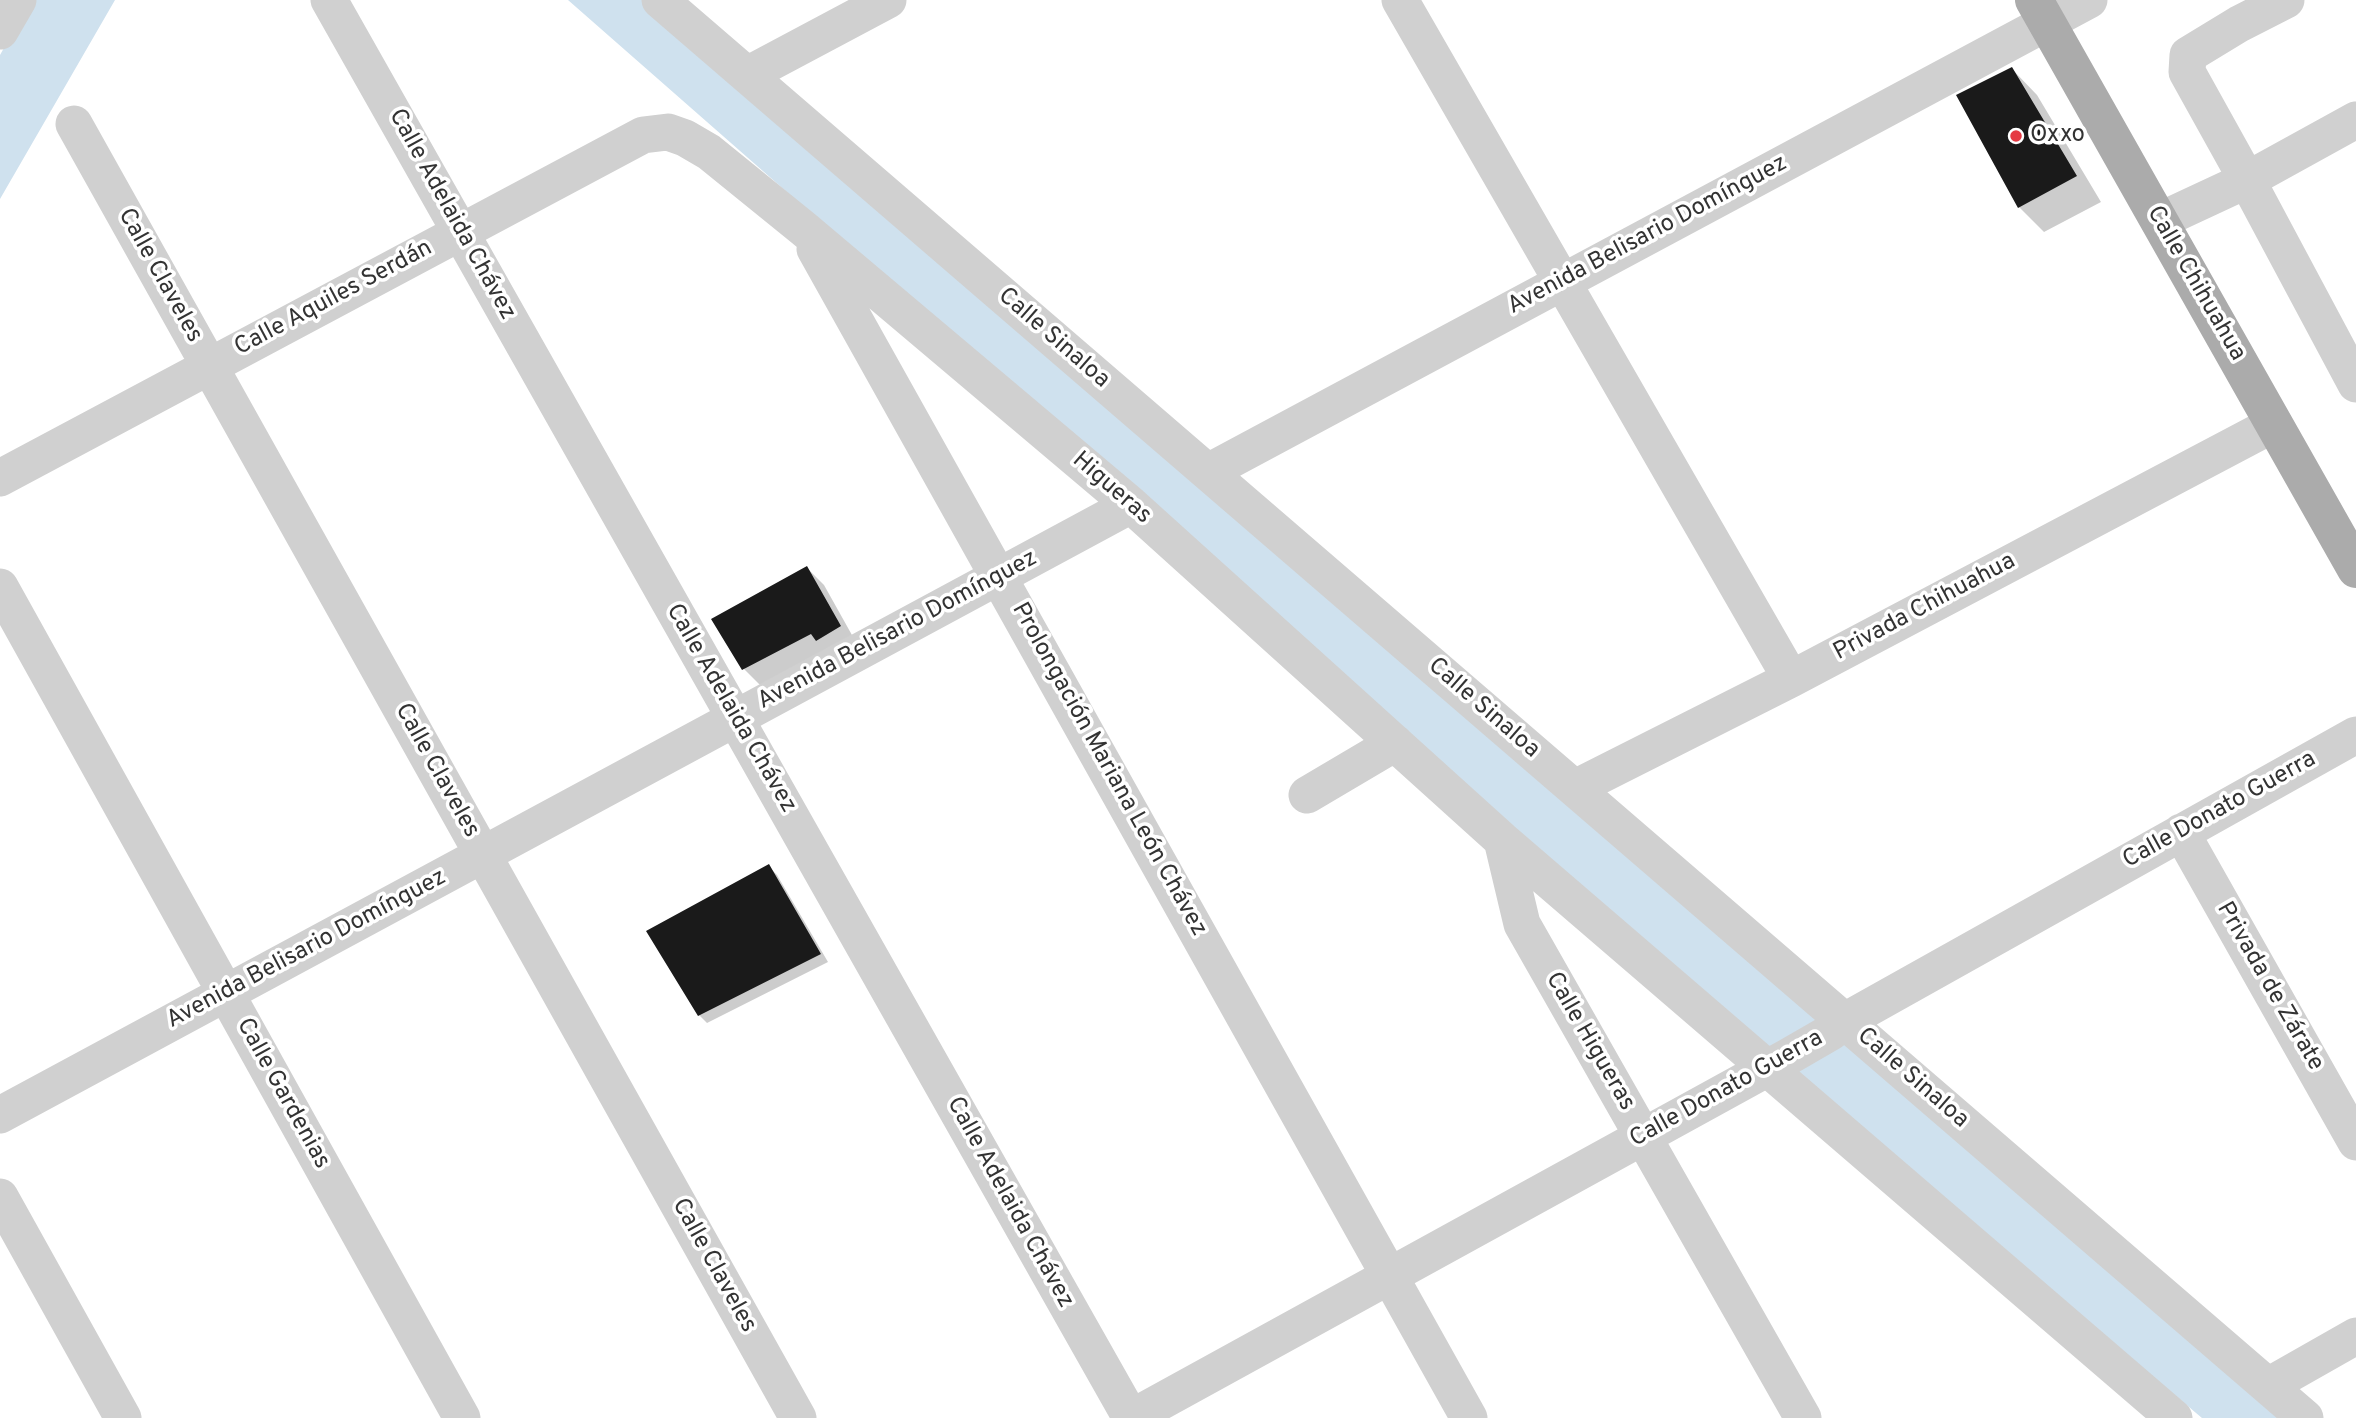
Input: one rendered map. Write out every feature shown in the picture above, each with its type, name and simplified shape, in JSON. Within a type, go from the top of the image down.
[{"type":"main road","name":"Calle Chihuahua","points":[[2041,11],[2356,569]]},
{"type":"street","points":[[0,31],[18,0]]},
{"type":"street","name":"Calle Adelaida Chávez","points":[[329,0],[1131,1418]]},
{"type":"street","name":"Calle Sinaloa","points":[[660,0],[1575,788],[1838,1026],[2305,1418]]},
{"type":"street","points":[[747,75],[888,0]]},
{"type":"street","points":[[1400,0],[1791,679]]},
{"type":"street","name":"Avenida Belisario Domínguez","points":[[1208,472],[1562,283],[2041,11],[2089,0]]},
{"type":"street","points":[[2286,0],[2188,55],[2186,72],[2356,384]]},
{"type":"street","points":[[2159,221],[2247,180],[2356,120]]},
{"type":"street","name":"Calle Claveles","points":[[74,124],[798,1418]]},
{"type":"street","name":"Calle Aquiles Serdán","points":[[0,478],[642,135],[668,132],[709,152]]},
{"type":"street","name":"Higueras","points":[[709,152],[1131,505],[1502,840],[1776,1063],[2174,1418]]},
{"type":"street","name":"Prolongación Mariana León Chávez","points":[[804,229],[1469,1418]]},
{"type":"street","name":"Privada Chihuahua","points":[[1575,788],[1791,679],[2274,424]]},
{"type":"street","name":"Avenida Belisario Domínguez","points":[[0,1115],[1131,505]]},
{"type":"street","name":"Calle Gardenias","points":[[0,587],[462,1418]]},
{"type":"street","name":"Calle Donato Guerra","points":[[1131,1418],[1776,1063],[2356,735]]},
{"type":"street","points":[[1307,795],[1395,743]]},
{"type":"street","name":"Privada de Zárate","points":[[2181,832],[2356,1142]]},
{"type":"street","name":"Calle Higueras","points":[[1502,840],[1522,924],[1803,1418]]},
{"type":"street","points":[[0,1197],[123,1418]]},
{"type":"street","points":[[2268,1386],[2356,1336]]},
{"type":"water","points":[[31,0],[115,0],[0,199],[0,55]]},
{"type":"water","points":[[568,0],[644,0],[2285,1418],[2202,1418],[1751,1038]]},
{"type":"building","name":"Oxxo","points":[[2012,67],[2077,176],[2018,208],[1956,95]]},
{"type":"building","points":[[807,566],[841,626],[816,641],[811,634],[742,670],[711,619]]},
{"type":"building","points":[[769,864],[821,954],[698,1016],[646,931]]},
{"type":"place","name":"Oxxo","points":[[2016,136]]}]
